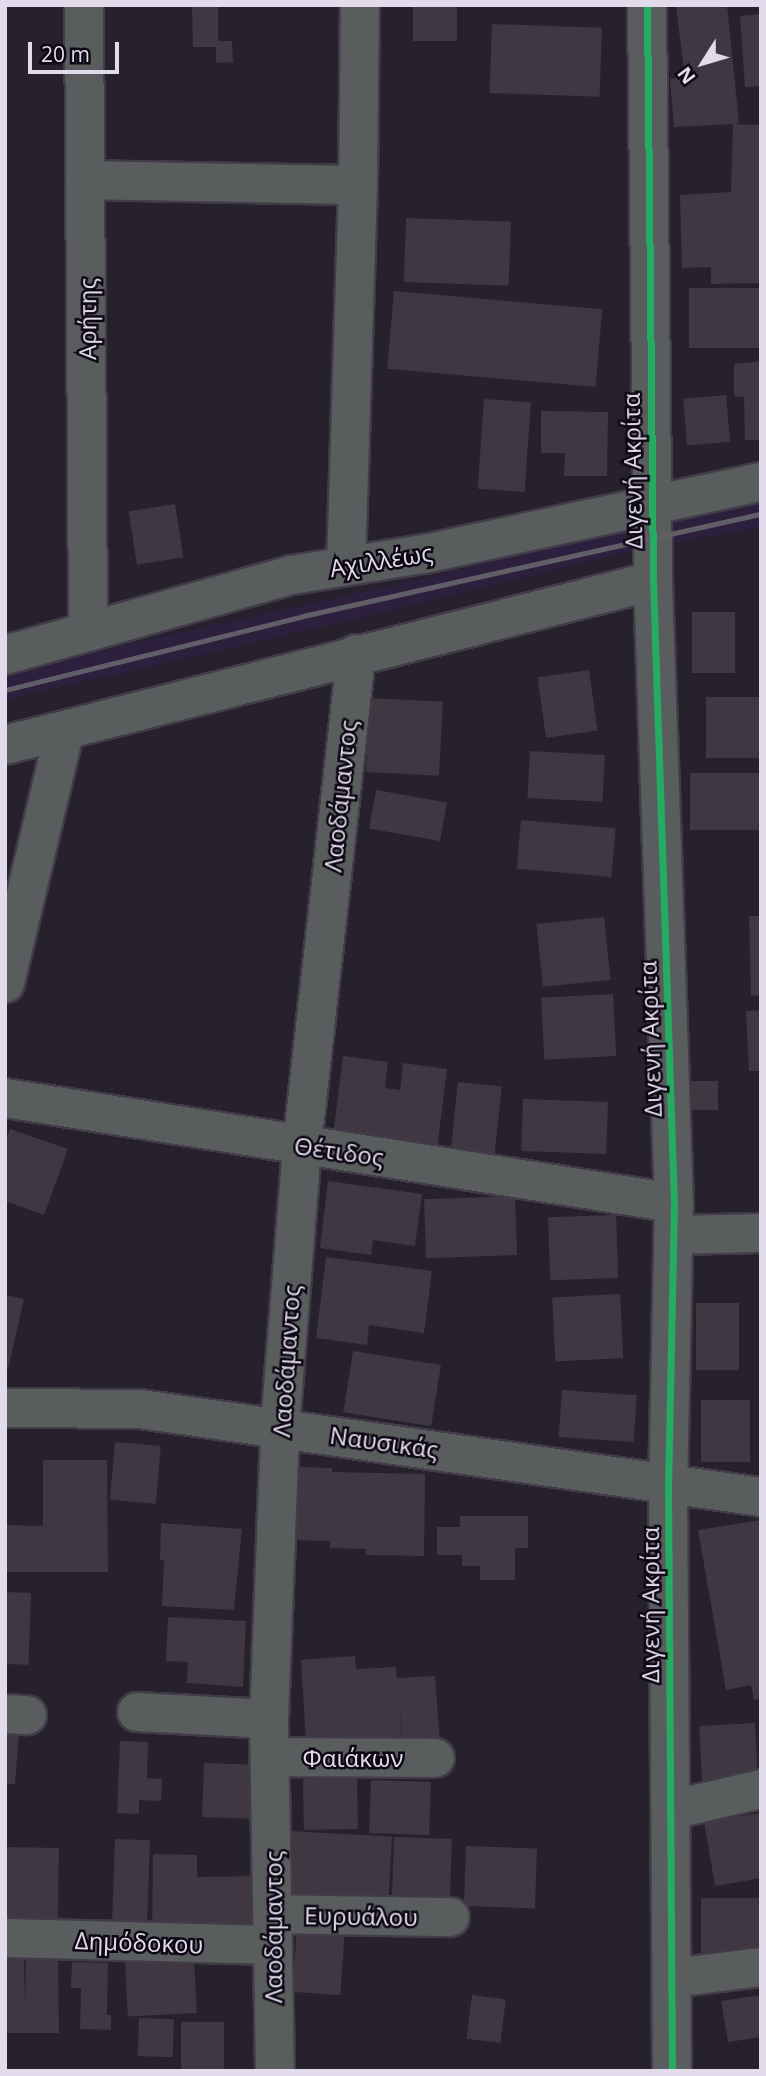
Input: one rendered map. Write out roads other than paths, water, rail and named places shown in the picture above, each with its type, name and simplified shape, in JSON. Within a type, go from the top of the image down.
[{"type":"street","name":"Αρήτης","points":[[84,5],[88,632]]},
{"type":"street","points":[[346,566],[358,186],[360,5]]},
{"type":"street","name":"Διγενή Ακρίτα","points":[[647,5],[653,581],[674,1219],[668,1484],[672,2071]]},
{"type":"street","points":[[87,180],[358,186]]},
{"type":"street","name":"Αχιλλέως","points":[[5,655],[292,575],[429,553],[652,503],[761,482]]},
{"type":"street","points":[[5,745],[356,654],[653,581]]},
{"type":"street","name":"Λαοδάμαντος","points":[[275,2071],[270,1719],[280,1427],[302,1146],[356,654]]},
{"type":"street","points":[[5,983],[65,730]]},
{"type":"street","name":"Θέτιδος","points":[[5,1098],[302,1146],[674,1219],[761,1233]]},
{"type":"street","name":"Ναυσικάς","points":[[5,1408],[139,1409],[761,1497]]},
{"type":"street","points":[[137,1712],[270,1719]]},
{"type":"street","name":"Φαιάκων","points":[[271,1757],[435,1758]]},
{"type":"street","points":[[671,1810],[761,1790]]},
{"type":"street","name":"Ευρυάλου","points":[[273,1929],[450,1917]]},
{"type":"street","name":"Δημόδοκου","points":[[5,1938],[273,1929]]},
{"type":"street","points":[[672,1978],[761,1967]]},
{"type":"railway","points":[[5,690],[303,616],[761,514]]}]
